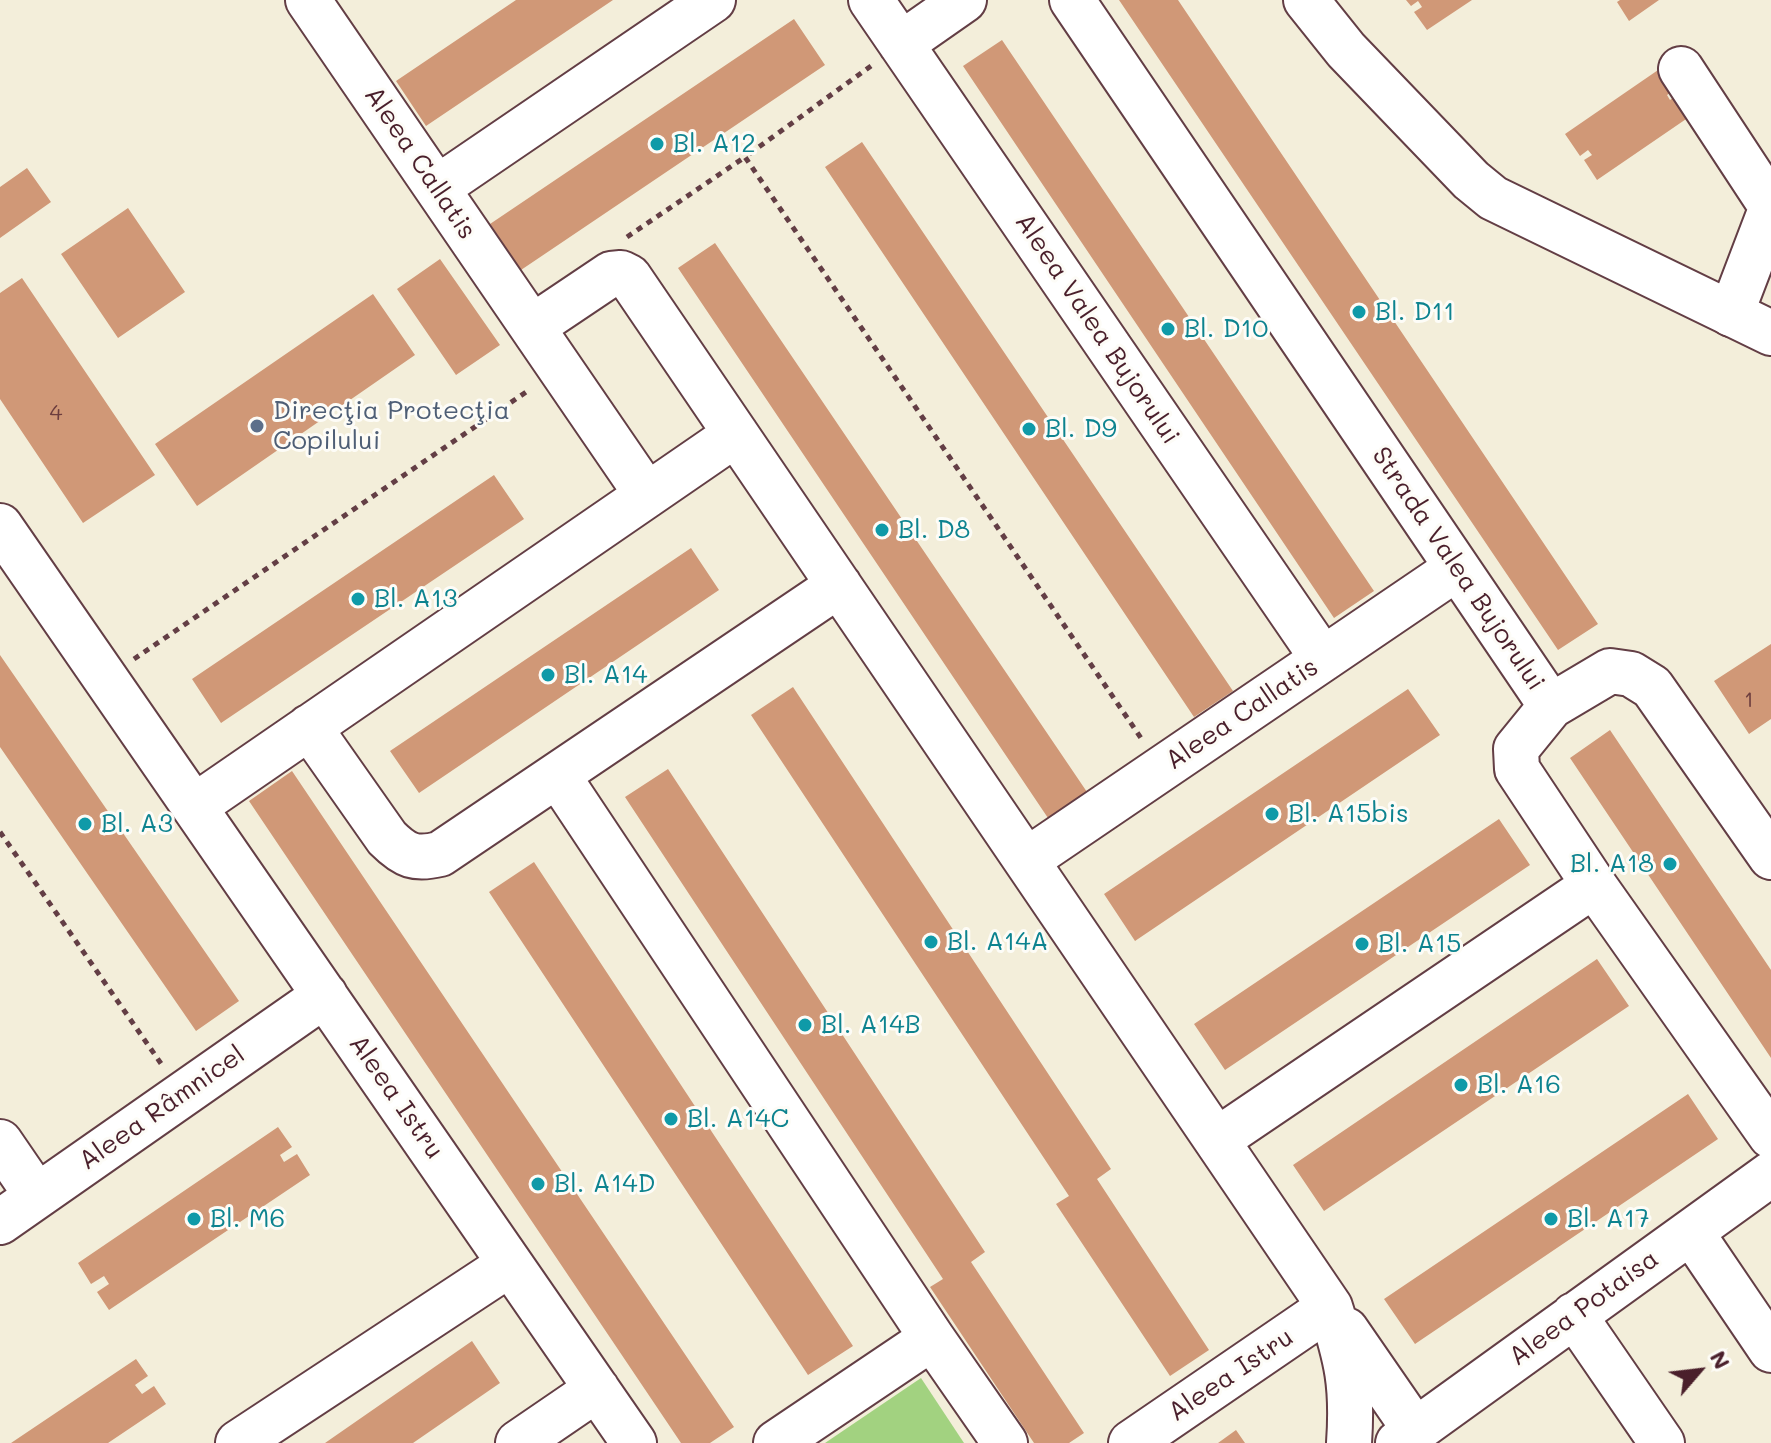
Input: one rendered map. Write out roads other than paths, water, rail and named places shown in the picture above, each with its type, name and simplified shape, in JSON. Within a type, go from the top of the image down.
[{"type":"street","name":"Aleea Callatis","points":[[308,0],[647,495]]},
{"type":"street","points":[[437,188],[713,0]]},
{"type":"street","name":"Aleea Valea Bujorului","points":[[871,0],[1323,659]]},
{"type":"street","points":[[901,44],[964,0]]},
{"type":"street","name":"Strada Valea Bujorului","points":[[1072,0],[1551,706],[1516,749],[1517,769],[1594,885],[1771,1136]]},
{"type":"street","points":[[1306,0],[1346,50],[1471,180],[1493,198],[1771,333]]},
{"type":"street","points":[[1681,69],[1771,208],[1731,314]]},
{"type":"street","points":[[532,327],[611,274],[621,273],[629,277],[1330,1307],[1406,1437]]},
{"type":"street","points":[[195,806],[736,434]]},
{"type":"street","name":"Aleea Istru","points":[[0,526],[634,1443]]},
{"type":"street","name":"Aleea Callatis","points":[[1027,860],[1457,568]]},
{"type":"street","points":[[309,727],[387,838],[400,851],[421,858],[440,854],[839,585]]},
{"type":"street","points":[[1551,706],[1610,671],[1631,674],[1652,687],[1771,856]]},
{"type":"street","points":[[558,776],[1005,1443]]},
{"type":"street","points":[[1217,1140],[1594,885]]},
{"type":"street","name":"Aleea Râmnicel","points":[[0,1222],[325,995]]},
{"type":"street","points":[[0,1142],[37,1196]]},
{"type":"street","name":"Aleea Potaisa","points":[[1406,1437],[1771,1174]]},
{"type":"street","points":[[1691,1232],[1771,1350]]},
{"type":"street","points":[[238,1443],[510,1264]]},
{"type":"street","points":[[1330,1307],[1347,1362],[1352,1402],[1349,1443]]},
{"type":"street","name":"Aleea Istru","points":[[1131,1443],[1330,1307]]},
{"type":"street","points":[[1574,1315],[1662,1443]]},
{"type":"street","points":[[776,1443],[932,1338]]},
{"type":"street","points":[[518,1443],[597,1389]]},
{"type":"place","name":"Bl. A12","points":[[657,144]]},
{"type":"place","name":"Bl. D11","points":[[1359,312]]},
{"type":"place","name":"Bl. D10","points":[[1168,329]]},
{"type":"place","name":"Direcţia Protecţia Copilului","points":[[257,426]]},
{"type":"place","name":"Bl. D9","points":[[1029,429]]},
{"type":"place","name":"Bl. D8","points":[[882,530]]},
{"type":"place","name":"Bl. A13","points":[[358,599]]},
{"type":"place","name":"Bl. A14","points":[[548,675]]},
{"type":"place","name":"Bl. A15bis","points":[[1272,814]]},
{"type":"place","name":"Bl. A3","points":[[85,824]]},
{"type":"place","name":"Bl. A18","points":[[1670,864]]},
{"type":"place","name":"Bl. A14A","points":[[931,942]]},
{"type":"place","name":"Bl. A15","points":[[1362,944]]},
{"type":"place","name":"Bl. A14B","points":[[805,1025]]},
{"type":"place","name":"Bl. A16","points":[[1461,1085]]},
{"type":"place","name":"Bl. A14C","points":[[671,1119]]},
{"type":"place","name":"Bl. A14D","points":[[538,1184]]},
{"type":"place","name":"Bl. M6","points":[[194,1219]]},
{"type":"place","name":"Bl. A17","points":[[1551,1219]]}]
